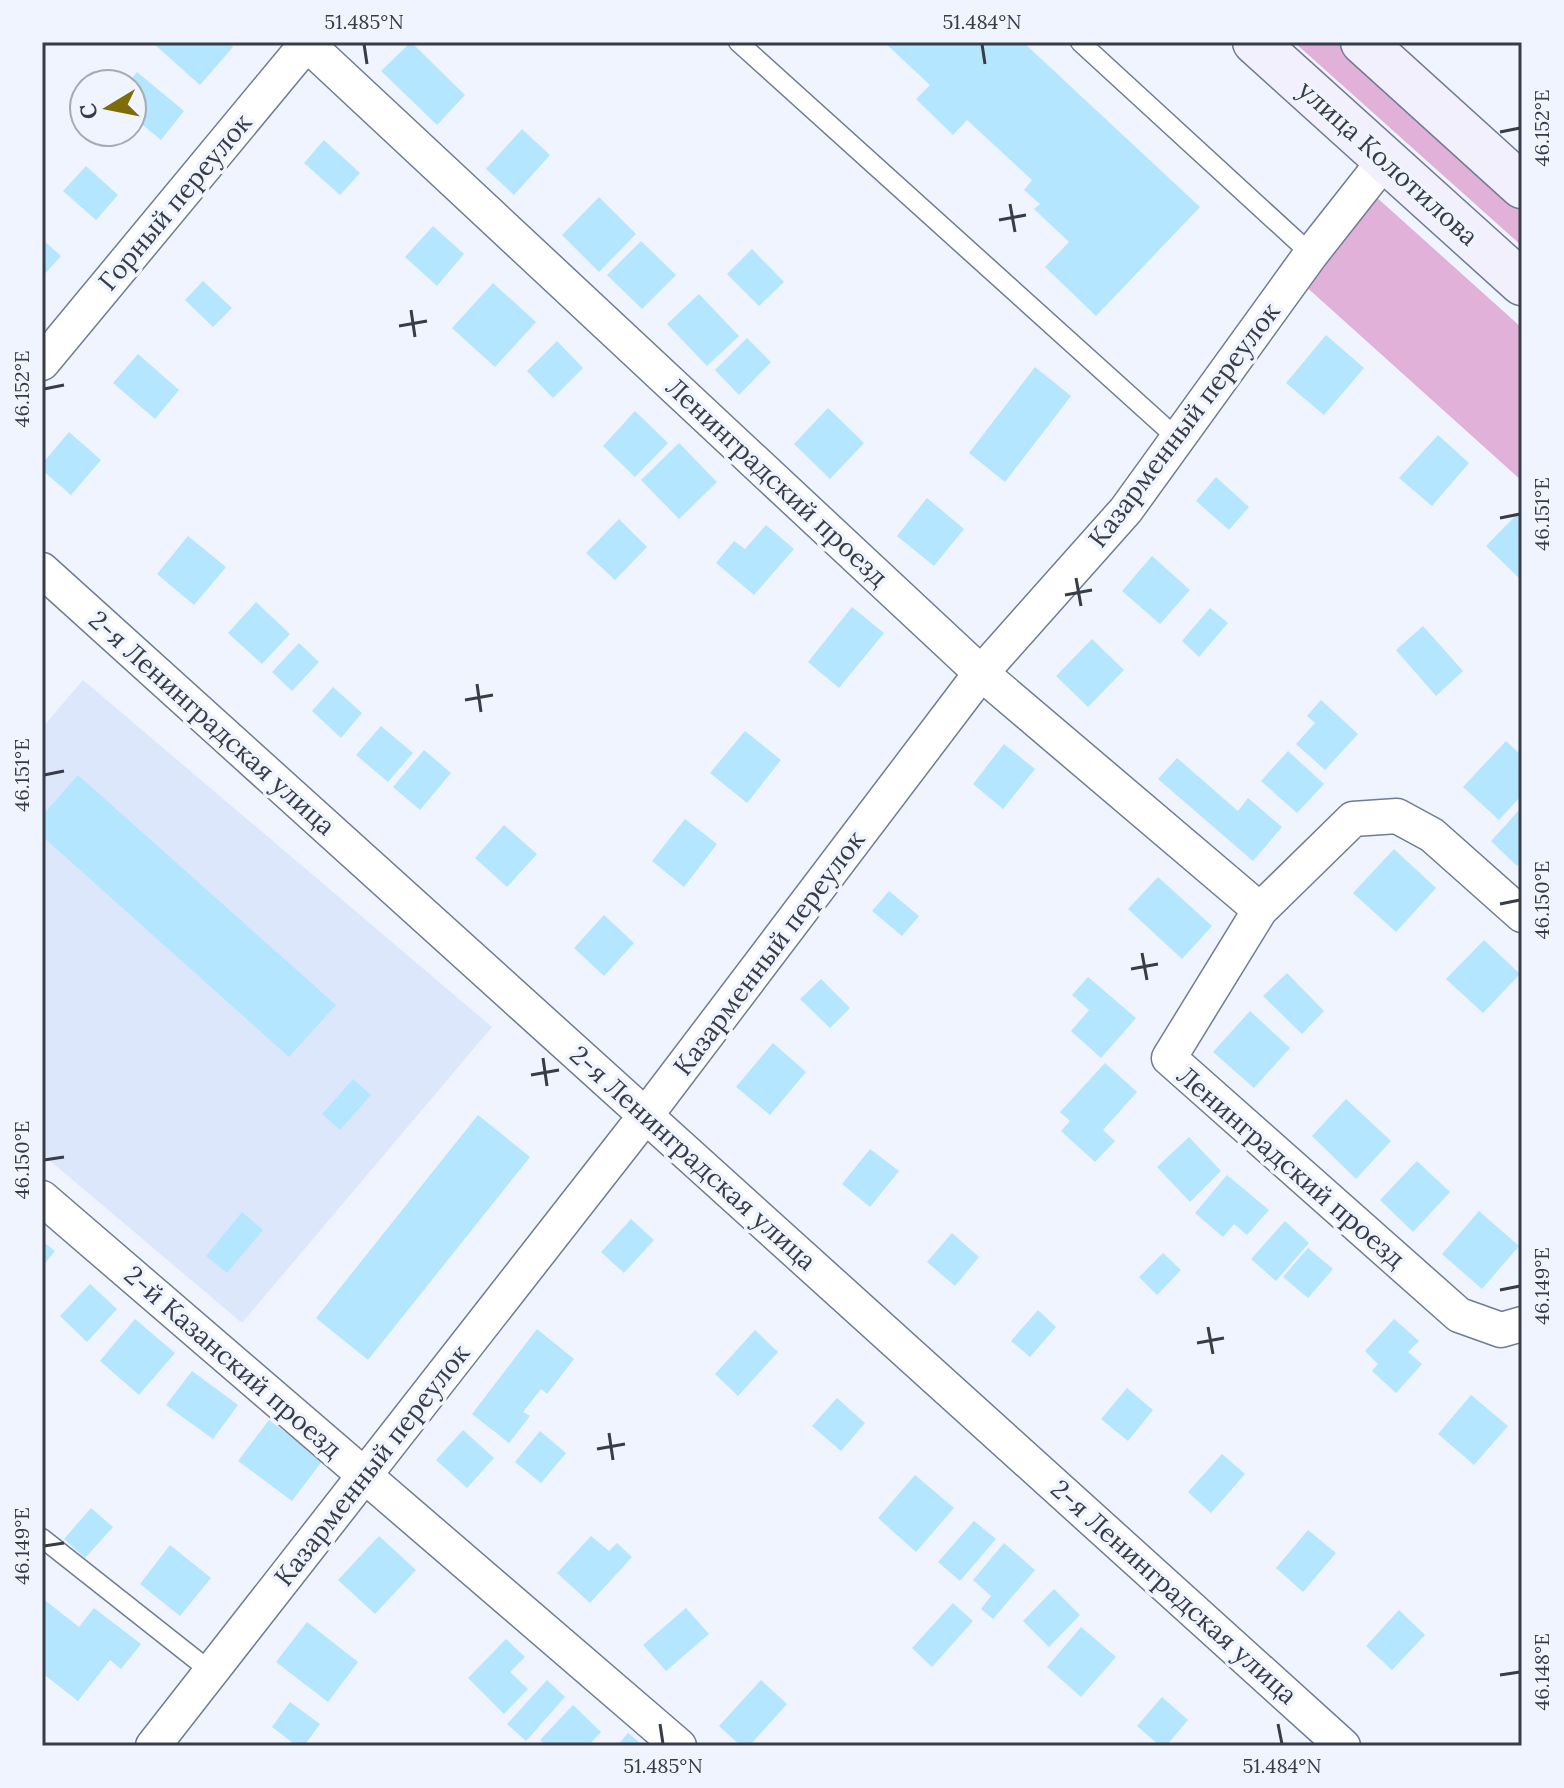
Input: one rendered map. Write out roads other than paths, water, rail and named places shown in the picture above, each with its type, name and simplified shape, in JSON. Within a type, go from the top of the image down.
[{"type":"main road","name":"улица Колотилова","points":[[1255,42],[1522,283]]},
{"type":"main road","points":[[1363,42],[1522,186]]},
{"type":"street","name":"Горный переулок","points":[[42,363],[306,42]]},
{"type":"street","name":"Ленинградский проезд","points":[[306,42],[981,673],[1260,910]]},
{"type":"street","name":"Казарменный переулок","points":[[153,1746],[209,1670],[365,1476],[646,1115],[981,673],[1126,510],[1311,254],[1385,160]]},
{"type":"street","name":"2-я Ленинградская улица","points":[[42,570],[1343,1746]]},
{"type":"street","name":"Ленинградский проезд","points":[[1522,915],[1432,835],[1397,816],[1353,819],[1260,910],[1169,1058],[1459,1315],[1501,1330],[1522,1324]]},
{"type":"street","name":"2-й Казанский проезд","points":[[42,1198],[679,1746]]},
{"type":"lane","points":[[738,42],[1178,439]]},
{"type":"lane","points":[[1080,42],[1311,254]]},
{"type":"lane","points":[[42,1538],[209,1670]]}]
